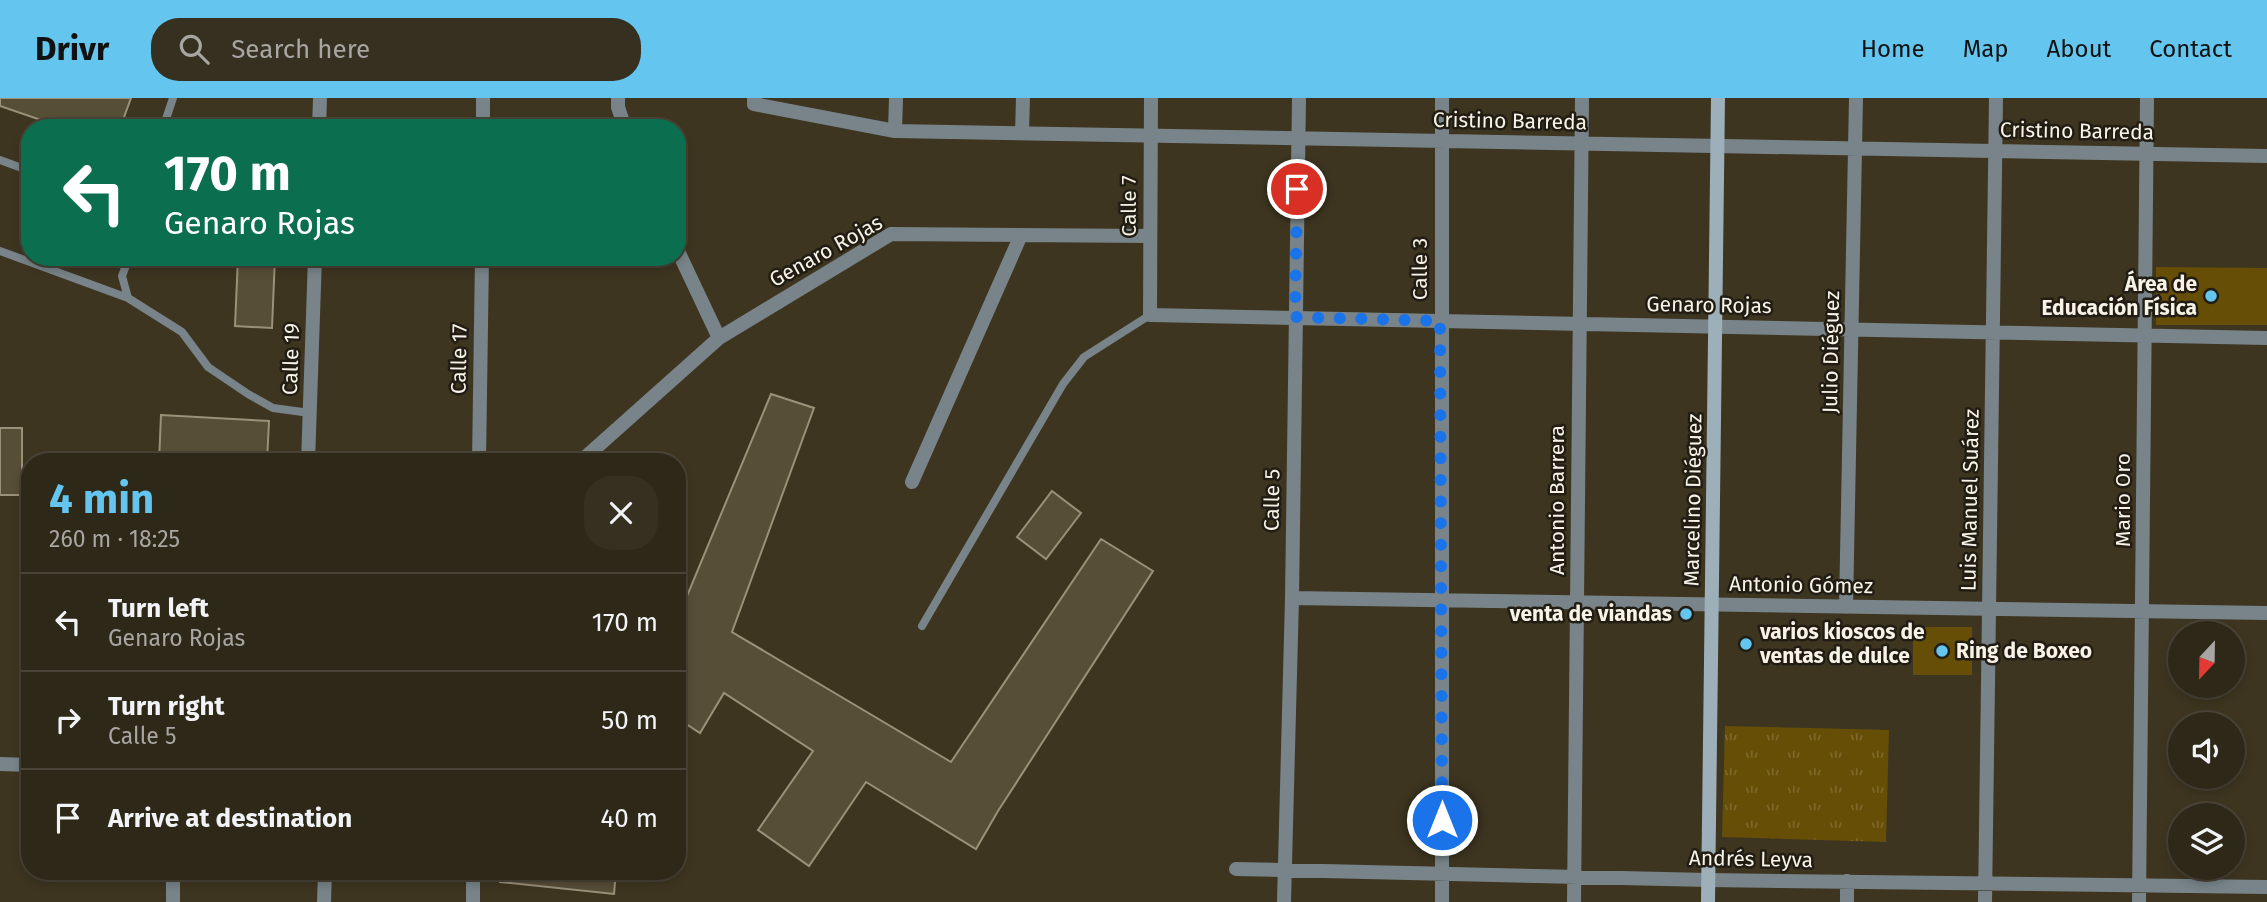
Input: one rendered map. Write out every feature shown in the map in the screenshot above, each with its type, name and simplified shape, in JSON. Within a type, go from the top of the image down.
[{"type":"street","points":[[319,119],[320,98]]},
{"type":"street","points":[[483,98],[483,119]]},
{"type":"street","points":[[618,98],[622,119]]},
{"type":"street","points":[[895,131],[896,98]]},
{"type":"street","points":[[1022,133],[1023,98]]},
{"type":"street","name":"Calle 7","points":[[1150,315],[1151,98]]},
{"type":"street","name":"Calle 5","points":[[1284,902],[1292,598],[1299,98]]},
{"type":"street","name":"Calle 3","points":[[1442,98],[1442,902]]},
{"type":"street","name":"Antonio Barrera","points":[[1574,902],[1582,98]]},
{"type":"street","name":"Marcelino Diéguez","points":[[1708,902],[1718,98]]},
{"type":"street","name":"Julio Diéguez","points":[[1846,607],[1856,98]]},
{"type":"street","name":"Luis Manuel Suárez","points":[[1985,902],[1996,98]]},
{"type":"street","name":"Mario Oro","points":[[2139,902],[2147,98]]},
{"type":"street","name":"Cristino Barreda","points":[[754,101],[895,131],[2267,156]]},
{"type":"street","name":"Genaro Rojas","points":[[590,453],[719,338],[891,234],[1150,236]]},
{"type":"street","points":[[912,482],[1021,234]]},
{"type":"street","name":"Calle 19","points":[[308,453],[315,266]]},
{"type":"street","name":"Calle 17","points":[[480,453],[482,266]]},
{"type":"street","points":[[685,266],[719,338]]},
{"type":"street","name":"Genaro Rojas","points":[[1150,315],[2267,338]]},
{"type":"street","name":"Antonio Gómez","points":[[1292,598],[2267,613]]},
{"type":"street","points":[[0,764],[21,765]]},
{"type":"street","name":"Andrés Leyva","points":[[1236,870],[1708,880],[2267,887]]},
{"type":"street","points":[[173,880],[173,902]]},
{"type":"street","points":[[324,902],[325,880]]},
{"type":"street","points":[[473,880],[473,902]]},
{"type":"street","points":[[1847,881],[1847,902]]},
{"type":"lane","points":[[166,119],[173,98]]},
{"type":"lane","points":[[0,160],[21,168]]},
{"type":"lane","points":[[0,251],[21,259]]},
{"type":"lane","points":[[41,266],[128,298],[183,332],[208,367],[248,394],[273,408],[310,413]]},
{"type":"lane","points":[[126,266],[122,275],[128,298]]},
{"type":"lane","points":[[922,626],[1063,384],[1084,357],[1150,315]]},
{"type":"green space","name":"Área de Educación Física","points":[[2156,267],[2267,268],[2267,325],[2156,325]]},
{"type":"green space","name":"Ring de Boxeo","points":[[1913,627],[1972,627],[1972,675],[1913,675]]},
{"type":"green space","points":[[1725,726],[1889,730],[1886,842],[1722,837]]},
{"type":"building","points":[[0,98],[131,98],[123,119],[38,119],[0,106]]},
{"type":"building","points":[[238,266],[275,266],[272,328],[235,326]]},
{"type":"building","points":[[771,394],[814,408],[732,632],[951,762],[1101,539],[1153,571],[976,849],[866,782],[809,866],[758,830],[813,751],[724,693],[700,733],[686,724],[686,598]]},
{"type":"building","points":[[161,415],[269,421],[267,453],[159,453]]},
{"type":"building","points":[[0,428],[22,428],[21,495],[0,495]]},
{"type":"building","points":[[1052,491],[1081,513],[1046,559],[1017,537]]},
{"type":"building","points":[[500,880],[615,880],[614,894]]},
{"type":"place","name":"Área de Educación Física","points":[[2211,296]]},
{"type":"place","name":"venta de viandas","points":[[1686,614]]},
{"type":"place","name":"varios kioscos de ventas de dulce","points":[[1746,644]]},
{"type":"place","name":"Ring de Boxeo","points":[[1942,651]]},
{"type":"route","points":[[1297,189],[1295,317],[1440,321],[1442,820]]}]
